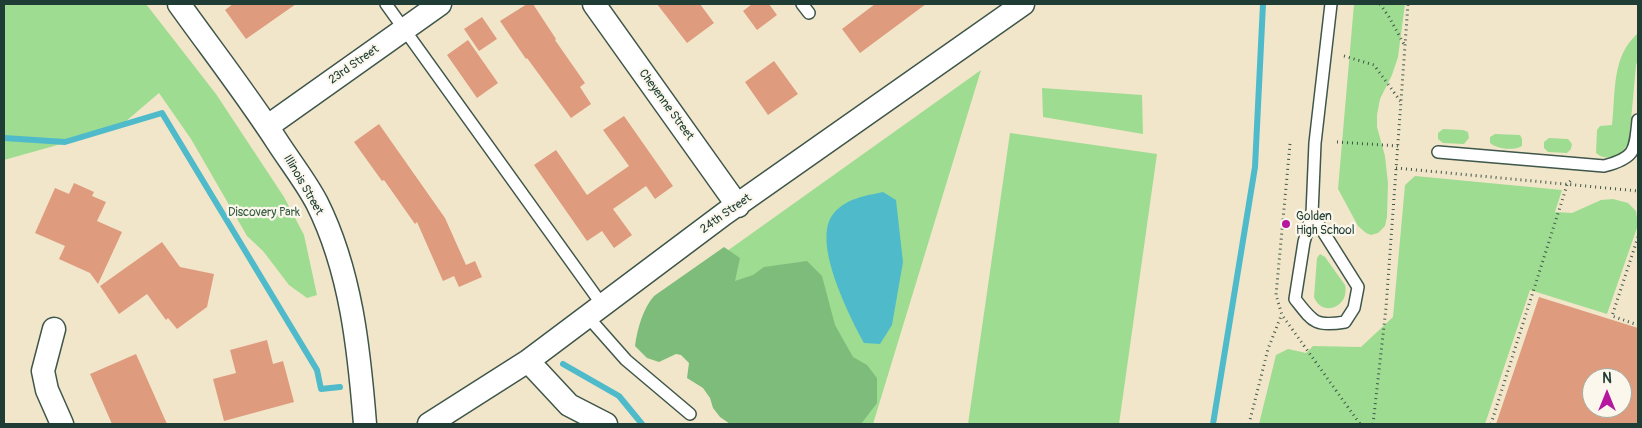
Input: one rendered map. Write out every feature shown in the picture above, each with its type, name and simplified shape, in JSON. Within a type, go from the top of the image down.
[{"type":"street","name":"Illinois Street","points":[[179,4],[268,126],[316,203],[330,234],[350,301],[360,366],[365,424]]},
{"type":"street","name":"23rd Street","points":[[268,126],[440,4]]},
{"type":"street","name":"Cheyenne Street","points":[[594,4],[738,206]]},
{"type":"street","name":"24th Street","points":[[429,424],[528,361],[596,312],[724,214],[738,206],[1018,5]]},
{"type":"street","points":[[54,329],[43,371],[47,390],[62,424]]},
{"type":"street","points":[[528,361],[569,405],[606,424]]},
{"type":"lane","points":[[386,4],[596,312],[626,360],[690,414]]},
{"type":"lane","points":[[1312,214],[1358,288],[1354,308],[1345,322],[1328,324],[1312,320],[1295,299],[1304,242],[1312,214],[1315,143],[1331,4]]},
{"type":"lane","points":[[1438,152],[1604,166],[1621,162],[1636,148],[1638,120]]},
{"type":"path","points":[[1380,4],[1405,47]]},
{"type":"path","points":[[1373,424],[1386,308],[1408,4]]},
{"type":"path","points":[[1344,56],[1374,65],[1401,102]]},
{"type":"path","points":[[1336,142],[1398,146]]},
{"type":"path","points":[[1491,424],[1567,184],[1584,163]]},
{"type":"path","points":[[1396,168],[1638,191]]},
{"type":"path","points":[[1638,237],[1612,316],[1638,325]]},
{"type":"path","points":[[1249,424],[1268,349],[1282,315]]},
{"type":"green space","name":"Discovery Park","points":[[4,4],[146,4],[216,94],[284,197],[304,235],[317,295],[307,298],[289,285],[263,251],[247,236],[191,139],[159,93],[118,128],[4,160]]},
{"type":"green space","points":[[1354,4],[1405,4],[1398,57],[1392,75],[1380,99],[1377,115],[1377,127],[1385,156],[1388,183],[1387,217],[1385,226],[1378,233],[1371,235],[1358,226],[1338,189]]},
{"type":"green space","points":[[1638,33],[1638,60],[1629,143],[1614,156],[1600,156],[1596,153],[1597,130],[1600,126],[1612,125],[1616,76],[1619,64],[1629,42]]},
{"type":"green space","points":[[981,70],[873,424],[780,424],[685,281]]},
{"type":"green space","points":[[1042,88],[1142,95],[1143,134],[1043,117]]},
{"type":"green space","points":[[1443,129],[1463,130],[1468,132],[1469,138],[1464,144],[1443,143],[1438,139],[1438,133]]},
{"type":"green space","points":[[1010,133],[1157,154],[1119,424],[968,424]]},
{"type":"green space","points":[[1495,134],[1520,135],[1522,146],[1510,149],[1493,145],[1490,143],[1490,137]]},
{"type":"green space","points":[[1549,138],[1568,139],[1572,144],[1571,149],[1567,153],[1548,152],[1544,148],[1544,142]]},
{"type":"green space","points":[[1415,176],[1562,190],[1555,212],[1572,213],[1601,200],[1613,199],[1628,203],[1636,211],[1638,225],[1607,314],[1530,290],[1485,424],[1259,424],[1276,355],[1288,349],[1306,353],[1313,346],[1361,347],[1393,317],[1405,185]]},
{"type":"green space","points":[[724,247],[740,258],[735,281],[753,275],[764,267],[807,261],[822,276],[835,325],[853,357],[867,365],[877,378],[877,403],[861,424],[730,424],[720,417],[713,408],[710,398],[703,388],[687,378],[689,363],[681,355],[676,354],[659,362],[647,358],[635,346],[641,320],[654,296]]},
{"type":"green space","points":[[1320,254],[1325,257],[1345,285],[1343,299],[1334,307],[1323,307],[1314,297],[1317,258]]},
{"type":"water","points":[[883,192],[896,200],[903,262],[892,325],[880,344],[864,343],[842,298],[829,259],[828,225],[834,213],[850,201]]},
{"type":"building","points":[[233,4],[296,4],[246,39],[225,10]]},
{"type":"building","points":[[527,4],[533,4],[585,83],[580,87],[591,104],[571,118],[500,21]]},
{"type":"building","points":[[657,4],[700,4],[714,23],[687,43]]},
{"type":"building","points":[[752,4],[769,4],[777,15],[757,30],[743,11]]},
{"type":"building","points":[[875,4],[926,4],[860,53],[842,29]]},
{"type":"building","points":[[482,17],[497,39],[479,51],[464,29]]},
{"type":"building","points":[[468,40],[498,83],[477,98],[447,55]]},
{"type":"building","points":[[774,61],[798,94],[768,115],[745,82]]},
{"type":"building","points":[[624,116],[673,186],[655,199],[646,186],[613,209],[632,235],[614,248],[602,231],[587,241],[534,165],[556,150],[587,195],[629,166],[603,130]]},
{"type":"building","points":[[379,124],[445,218],[466,265],[475,261],[482,277],[459,287],[454,276],[443,281],[417,222],[415,224],[354,142]]},
{"type":"building","points":[[74,183],[94,192],[92,196],[106,202],[97,221],[122,232],[98,284],[90,273],[59,259],[65,246],[35,233],[55,188],[69,194]]},
{"type":"building","points":[[162,242],[180,267],[214,274],[207,307],[177,329],[168,318],[166,320],[147,294],[119,314],[100,286]]},
{"type":"building","points":[[1539,297],[1638,328],[1638,424],[1496,424]]},
{"type":"building","points":[[267,340],[273,364],[283,361],[294,402],[224,421],[213,379],[236,373],[230,350]]},
{"type":"building","points":[[136,354],[167,424],[112,424],[90,374]]},
{"type":"waterway","points":[[1213,424],[1255,167],[1263,4]]},
{"type":"waterway","points":[[4,138],[65,142],[162,113],[317,370],[321,389],[340,387]]},
{"type":"waterway","points":[[563,364],[619,396],[642,424]]},
{"type":"place","name":"Golden High School","points":[[1286,224]]}]
